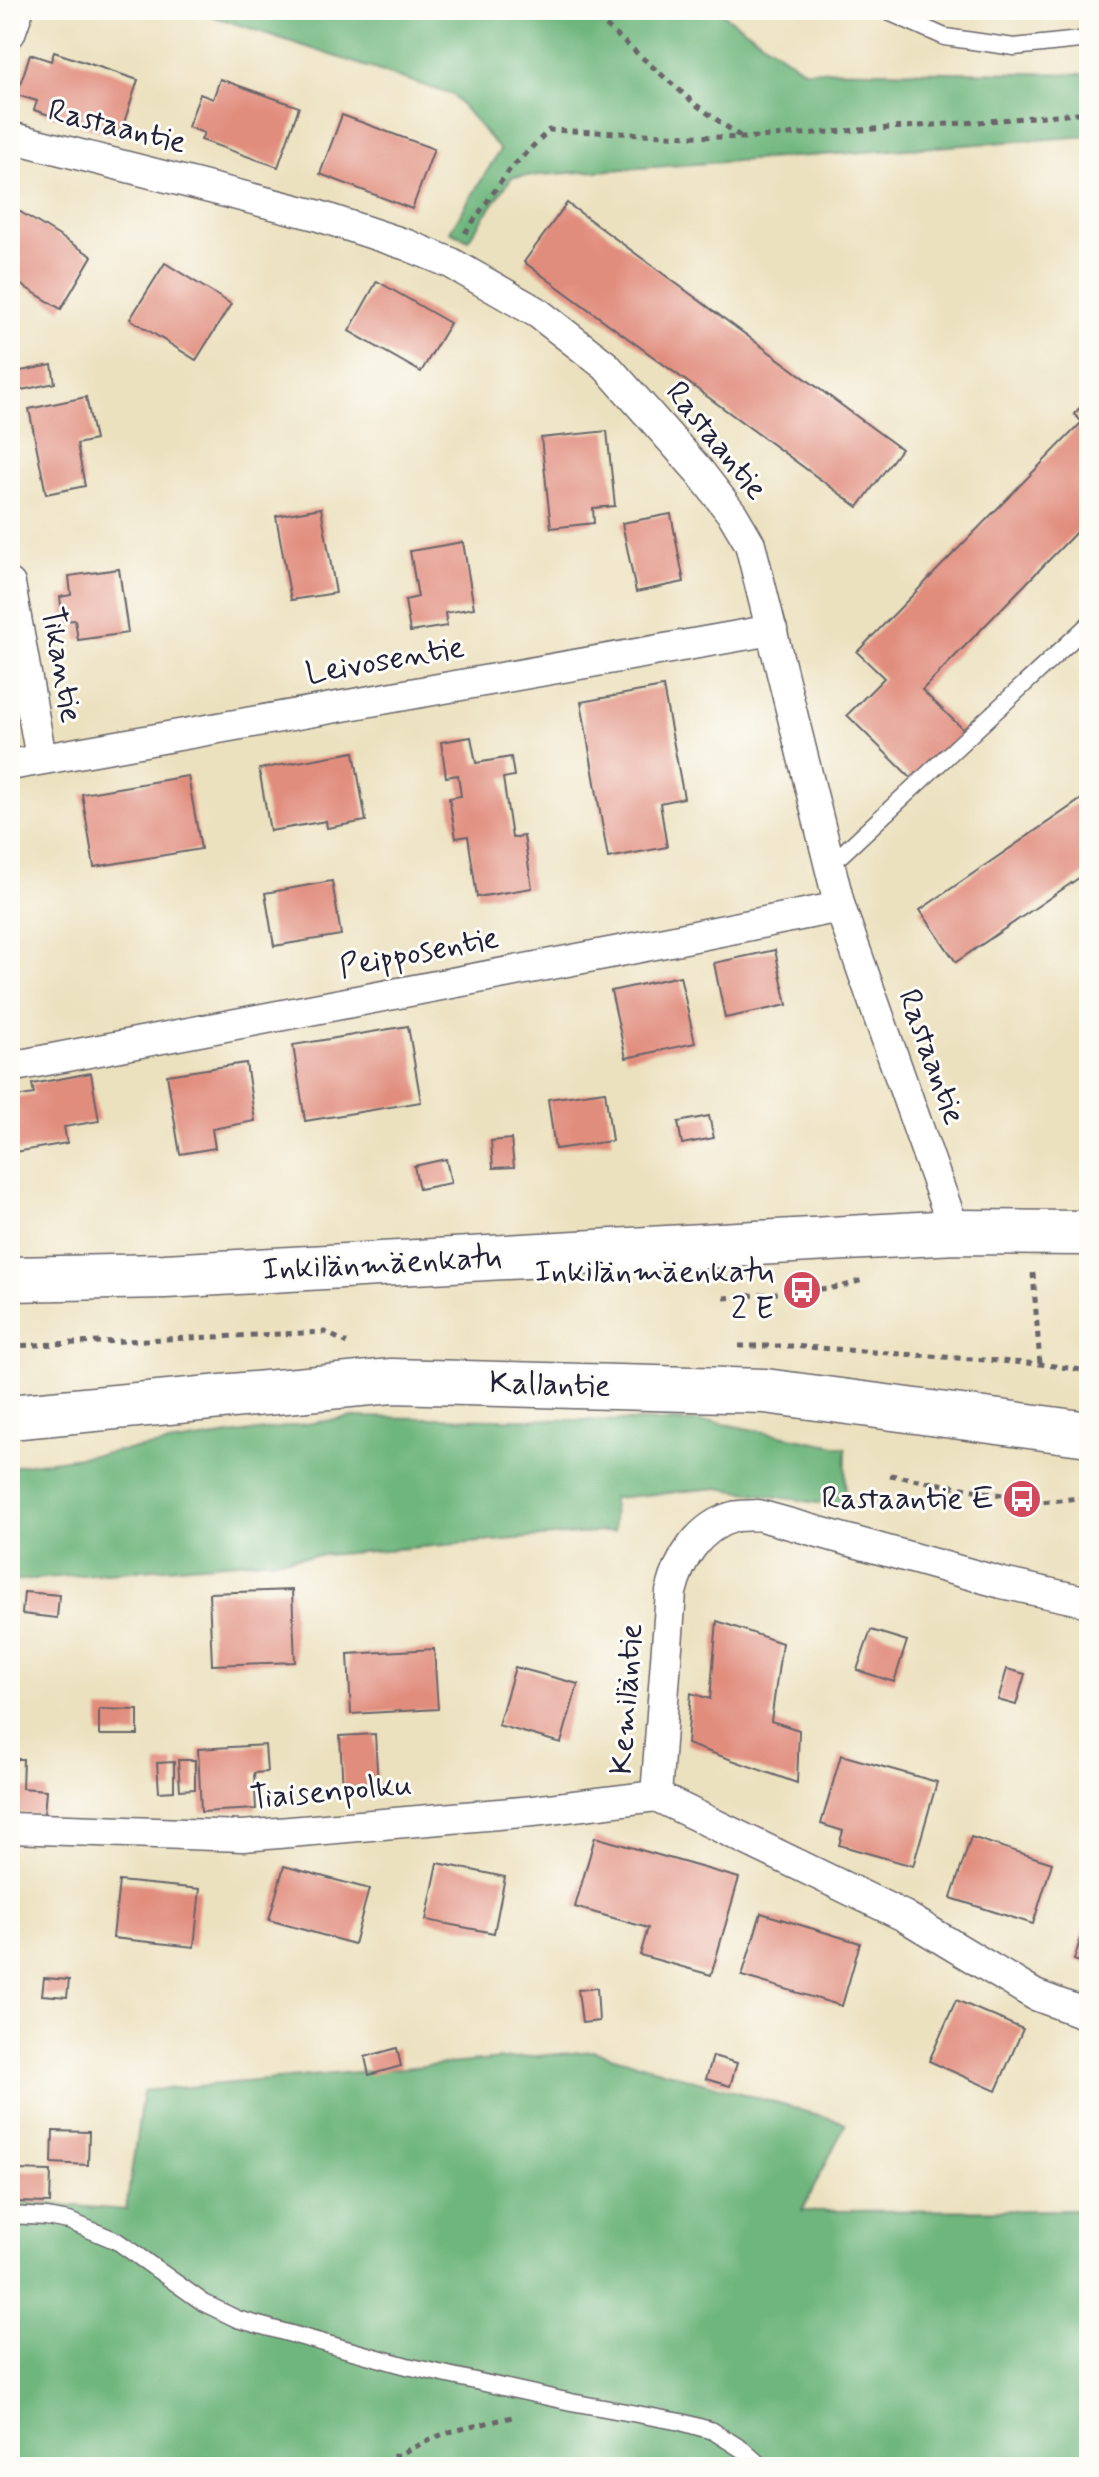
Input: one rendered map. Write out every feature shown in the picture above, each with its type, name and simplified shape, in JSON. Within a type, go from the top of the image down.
[{"type":"street","points":[[10,33],[18,10]]},
{"type":"street","name":"Rastaantie","points":[[10,137],[316,215],[451,263],[538,313],[606,366],[699,471],[733,515],[750,544],[840,907],[955,1232]]},
{"type":"street","name":"Tikantie","points":[[10,584],[41,758]]},
{"type":"street","name":"Leivosentie","points":[[10,765],[772,630]]},
{"type":"street","name":"Peipposentie","points":[[10,1067],[840,907]]},
{"type":"street","name":"Inkilänmäenkatu","points":[[10,1279],[165,1276],[955,1232],[1089,1233]]},
{"type":"street","name":"Kallantie","points":[[10,1417],[392,1381],[765,1391],[1089,1434]]},
{"type":"street","name":"Kemiläntie","points":[[1089,1602],[1002,1583],[758,1515],[733,1517],[712,1527],[689,1549],[677,1570],[671,1592],[656,1796],[904,1916],[1035,1995],[1089,2015]]},
{"type":"street","name":"Tiaisenpolku","points":[[10,1828],[243,1836],[533,1811],[656,1796]]},
{"type":"lane","points":[[884,10],[945,37],[1014,47],[1089,39]]},
{"type":"lane","points":[[829,866],[1089,624]]},
{"type":"lane","points":[[10,2215],[69,2221],[117,2241],[204,2303],[237,2319],[407,2366],[713,2431],[743,2450],[762,2467]]},
{"type":"path","points":[[588,10],[695,104],[742,138]]},
{"type":"path","points":[[451,263],[458,244],[510,169],[549,130],[742,138],[962,124],[1089,112]]},
{"type":"path","points":[[1033,1264],[1040,1364]]},
{"type":"path","points":[[10,1346],[325,1332],[352,1346]]},
{"type":"path","points":[[890,1475],[1041,1502],[1089,1497]]},
{"type":"path","points":[[371,2467],[445,2433],[571,2402]]},
{"type":"green space","points":[[194,10],[717,10],[804,70],[1089,74],[1089,136],[512,177],[468,240],[450,231],[500,150],[453,95]]},
{"type":"green space","points":[[353,1417],[714,1422],[846,1448],[845,1507],[718,1488],[613,1498],[614,1531],[10,1581],[10,1467]]},
{"type":"green space","points":[[593,2051],[846,2123],[802,2211],[1089,2210],[1089,2467],[10,2467],[10,2201],[126,2210],[143,2091]]},
{"type":"building","points":[[54,52],[138,80],[119,138],[34,110],[37,101],[17,95],[30,54],[51,61]]},
{"type":"building","points":[[220,79],[299,107],[278,167],[201,140],[204,133],[188,127],[200,94],[213,99]]},
{"type":"building","points":[[342,115],[434,149],[412,209],[320,174]]},
{"type":"building","points":[[567,203],[901,449],[858,507],[524,262]]},
{"type":"building","points":[[14,208],[92,256],[61,309],[10,278],[10,214]]},
{"type":"building","points":[[165,263],[231,304],[196,360],[130,319]]},
{"type":"building","points":[[377,281],[450,323],[421,372],[349,331]]},
{"type":"building","points":[[52,365],[55,383],[12,392],[10,373]]},
{"type":"building","points":[[86,397],[95,440],[77,444],[85,486],[46,494],[29,409]]},
{"type":"building","points":[[1089,398],[1089,519],[922,690],[965,731],[915,782],[847,715],[884,678],[857,652],[1082,422],[1074,414]]},
{"type":"building","points":[[607,431],[615,506],[593,508],[594,523],[551,528],[541,438]]},
{"type":"building","points":[[321,508],[336,593],[291,600],[276,516]]},
{"type":"building","points":[[671,514],[684,582],[636,592],[622,523]]},
{"type":"building","points":[[463,542],[474,608],[445,613],[447,626],[410,632],[405,600],[418,597],[410,551]]},
{"type":"building","points":[[119,569],[128,633],[78,640],[75,620],[63,621],[60,597],[71,595],[69,576]]},
{"type":"building","points":[[663,687],[684,798],[660,803],[667,847],[608,858],[581,702]]},
{"type":"building","points":[[471,737],[476,763],[511,757],[514,776],[503,778],[512,838],[524,836],[532,888],[477,897],[468,836],[456,838],[449,798],[461,796],[458,775],[446,777],[441,742]]},
{"type":"building","points":[[354,752],[366,821],[327,828],[326,821],[270,831],[259,769]]},
{"type":"building","points":[[188,776],[201,849],[94,867],[82,794]]},
{"type":"building","points":[[1089,794],[1089,871],[956,962],[920,910]]},
{"type":"building","points":[[332,881],[341,935],[274,946],[265,893]]},
{"type":"building","points":[[775,950],[787,1005],[725,1018],[714,963]]},
{"type":"building","points":[[680,976],[695,1043],[626,1058],[611,991]]},
{"type":"building","points":[[408,1026],[421,1102],[305,1121],[293,1045]]},
{"type":"building","points":[[246,1063],[255,1121],[212,1129],[215,1148],[180,1154],[167,1075]]},
{"type":"building","points":[[91,1073],[99,1121],[64,1127],[67,1143],[10,1153],[10,1098],[34,1094],[32,1084]]},
{"type":"building","points":[[605,1091],[612,1141],[555,1149],[548,1099]]},
{"type":"building","points":[[709,1116],[714,1138],[682,1144],[678,1122]]},
{"type":"building","points":[[511,1139],[514,1167],[493,1168],[491,1141]]},
{"type":"building","points":[[446,1159],[451,1183],[419,1189],[414,1166]]},
{"type":"building","points":[[292,1590],[295,1662],[212,1665],[209,1593]]},
{"type":"building","points":[[24,1592],[59,1595],[57,1618],[22,1614]]},
{"type":"building","points":[[717,1621],[782,1643],[771,1721],[799,1730],[797,1783],[687,1744],[691,1693],[710,1699]]},
{"type":"building","points":[[871,1630],[907,1641],[894,1682],[857,1670]]},
{"type":"building","points":[[434,1649],[438,1709],[351,1714],[348,1654]]},
{"type":"building","points":[[515,1667],[578,1684],[561,1743],[498,1725]]},
{"type":"building","points":[[1007,1669],[1025,1674],[1016,1705],[998,1700]]},
{"type":"building","points":[[99,1709],[138,1710],[138,1735],[99,1735]]},
{"type":"building","points":[[375,1734],[378,1788],[343,1790],[340,1736]]},
{"type":"building","points":[[265,1745],[267,1772],[254,1773],[256,1809],[201,1812],[198,1749]]},
{"type":"building","points":[[841,1755],[937,1782],[913,1866],[839,1845],[843,1831],[821,1824]]},
{"type":"building","points":[[10,1759],[23,1759],[22,1788],[46,1790],[44,1815],[10,1813]]},
{"type":"building","points":[[178,1760],[195,1760],[195,1789],[180,1790]]},
{"type":"building","points":[[174,1762],[174,1791],[159,1792],[157,1763]]},
{"type":"building","points":[[595,1837],[739,1878],[711,1975],[640,1955],[648,1928],[575,1907]]},
{"type":"building","points":[[971,1837],[1052,1863],[1033,1924],[951,1898]]},
{"type":"building","points":[[438,1863],[505,1877],[494,1933],[426,1920]]},
{"type":"building","points":[[284,1866],[369,1889],[354,1944],[269,1920]]},
{"type":"building","points":[[119,1881],[200,1889],[194,1947],[113,1938]]},
{"type":"building","points":[[761,1913],[860,1943],[842,2006],[742,1976]]},
{"type":"building","points":[[1089,1914],[1089,1965],[1074,1960]]},
{"type":"building","points":[[44,1978],[69,1980],[67,1997],[42,1995]]},
{"type":"building","points":[[597,1988],[599,2021],[582,2023],[578,1990]]},
{"type":"building","points":[[956,2000],[1023,2029],[996,2091],[929,2061]]},
{"type":"building","points":[[397,2048],[401,2066],[369,2075],[365,2057]]},
{"type":"building","points":[[713,2056],[737,2063],[730,2086],[706,2079]]},
{"type":"building","points":[[53,2131],[89,2132],[88,2165],[52,2163]]},
{"type":"building","points":[[15,2170],[51,2171],[50,2203],[14,2202]]},
{"type":"place","name":"Inkilänmäenkatu 2 E","points":[[802,1290]]},
{"type":"place","name":"Rastaantie E","points":[[1022,1499]]}]
